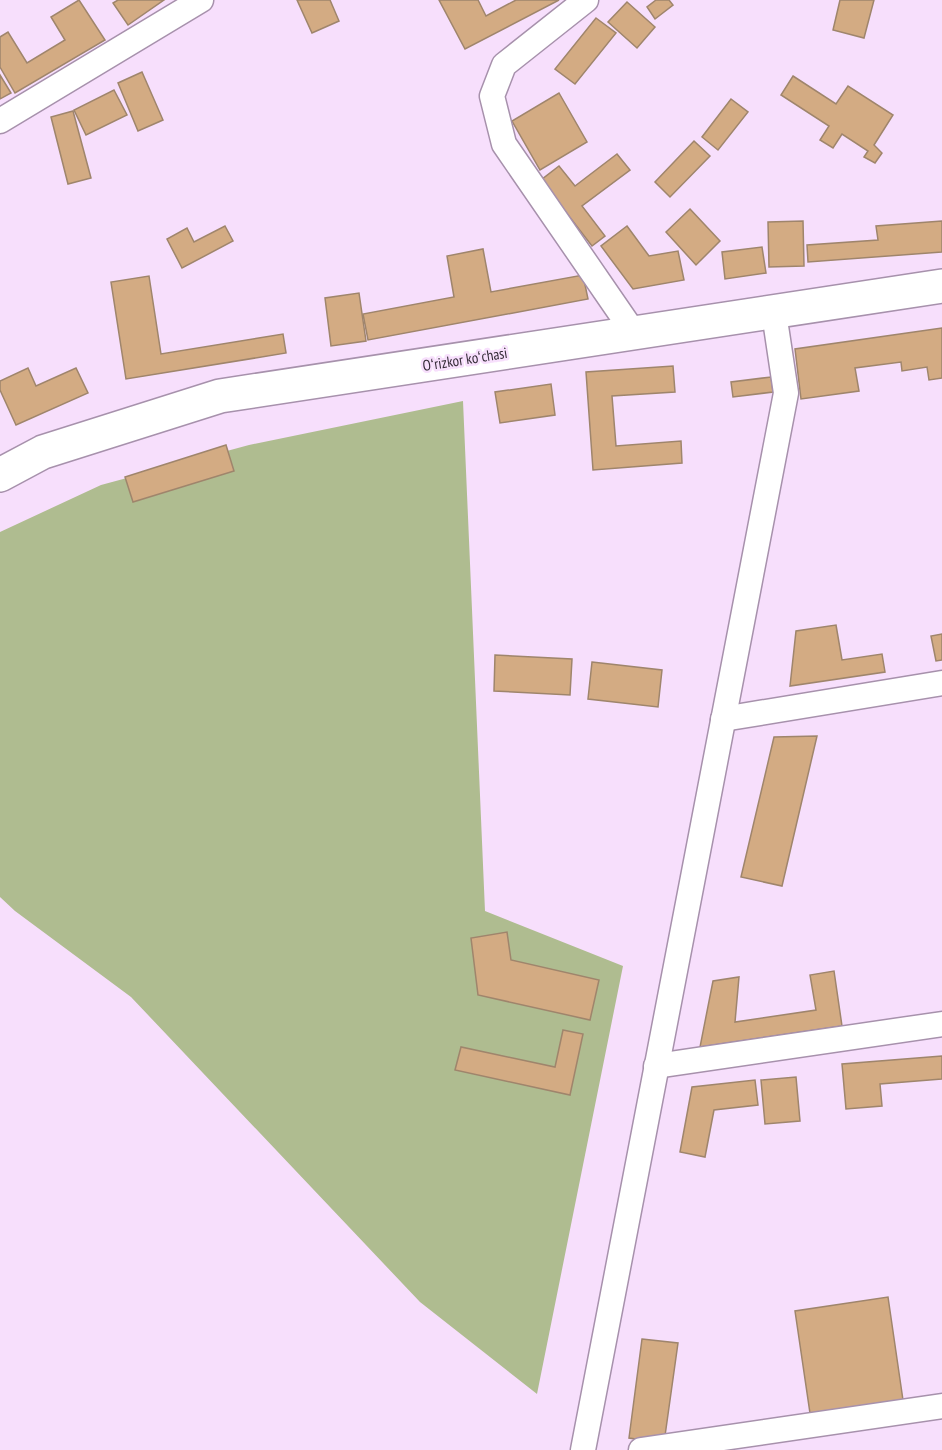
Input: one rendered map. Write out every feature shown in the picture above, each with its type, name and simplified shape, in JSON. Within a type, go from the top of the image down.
[{"type":"main road","name":"Oʻrizkor koʻchasi","points":[[0,475],[43,452],[220,396],[942,286]]},
{"type":"street","points":[[0,121],[201,0]]},
{"type":"street","points":[[587,1],[504,65],[492,96],[504,144],[634,333]]},
{"type":"street","points":[[583,1450],[786,393],[774,312]]},
{"type":"street","points":[[723,719],[942,683]]},
{"type":"street","points":[[656,1066],[942,1024]]},
{"type":"street","points":[[641,1450],[942,1406]]},
{"type":"green space","points":[[463,401],[485,911],[623,966],[537,1394],[420,1302],[131,997],[15,911],[0,897],[0,532],[101,485],[249,445]]},
{"type":"building","points":[[79,0],[105,40],[15,93],[0,67],[0,37],[8,32],[27,63],[65,40],[51,17]]},
{"type":"building","points":[[118,0],[164,0],[128,25],[113,3]]},
{"type":"building","points":[[297,0],[330,0],[339,21],[312,33]]},
{"type":"building","points":[[439,0],[478,0],[486,16],[516,0],[559,0],[465,49]]},
{"type":"building","points":[[656,0],[669,0],[673,5],[655,19],[647,7]]},
{"type":"building","points":[[840,0],[874,0],[864,38],[833,30]]},
{"type":"building","points":[[627,2],[655,27],[637,48],[608,22]]},
{"type":"building","points":[[596,18],[616,33],[575,84],[555,69]]},
{"type":"building","points":[[142,72],[163,120],[138,131],[118,83]]},
{"type":"building","points":[[0,75],[11,93],[0,99]]},
{"type":"building","points":[[793,76],[836,104],[848,86],[893,115],[874,145],[882,153],[875,163],[864,157],[868,151],[842,134],[833,148],[820,140],[829,126],[781,95]]},
{"type":"building","points":[[114,90],[127,115],[86,135],[74,110]]},
{"type":"building","points":[[559,93],[587,142],[540,170],[512,121]]},
{"type":"building","points":[[731,99],[748,112],[718,150],[702,137]]},
{"type":"building","points":[[73,111],[91,178],[68,184],[51,117]]},
{"type":"building","points":[[694,141],[710,156],[670,197],[655,182]]},
{"type":"building","points":[[617,154],[630,170],[582,206],[605,236],[592,246],[541,180],[559,166],[575,186]]},
{"type":"building","points":[[690,209],[720,241],[696,265],[666,232]]},
{"type":"building","points":[[803,221],[804,266],[769,267],[768,222]]},
{"type":"building","points":[[942,221],[942,252],[808,262],[807,245],[878,240],[876,226]]},
{"type":"building","points":[[225,226],[233,241],[182,268],[167,239],[187,228],[194,242]]},
{"type":"building","points":[[627,226],[649,256],[678,251],[684,280],[633,289],[601,246]]},
{"type":"building","points":[[762,247],[766,273],[725,279],[722,252]]},
{"type":"building","points":[[483,249],[491,292],[583,275],[588,299],[368,340],[363,314],[454,297],[447,256]]},
{"type":"building","points":[[149,276],[161,354],[283,334],[286,353],[126,379],[111,282]]},
{"type":"building","points":[[359,293],[366,341],[331,346],[325,298]]},
{"type":"building","points":[[942,328],[942,378],[929,380],[927,367],[902,371],[901,362],[855,368],[859,391],[801,399],[795,349]]},
{"type":"building","points":[[673,366],[675,392],[612,396],[616,446],[681,441],[682,463],[593,470],[586,372]]},
{"type":"building","points":[[28,368],[36,386],[76,368],[88,393],[16,425],[0,390],[0,381]]},
{"type":"building","points":[[771,377],[773,392],[733,397],[731,382]]},
{"type":"building","points":[[551,384],[555,415],[500,423],[495,392]]},
{"type":"building","points":[[226,445],[234,471],[133,502],[125,477]]},
{"type":"building","points":[[836,625],[842,660],[882,654],[885,672],[790,686],[796,631]]},
{"type":"building","points":[[942,634],[942,660],[936,661],[931,636]]},
{"type":"building","points":[[495,655],[572,659],[570,695],[494,691]]},
{"type":"building","points":[[592,662],[662,670],[658,707],[588,699]]},
{"type":"building","points":[[817,736],[782,886],[741,877],[774,737]]},
{"type":"building","points":[[507,932],[511,960],[599,980],[590,1020],[478,995],[471,938]]},
{"type":"building","points":[[834,971],[842,1026],[700,1047],[713,981],[739,977],[735,1022],[816,1010],[810,975]]},
{"type":"building","points":[[563,1030],[583,1034],[570,1095],[455,1070],[461,1047],[555,1067]]},
{"type":"building","points":[[942,1056],[942,1079],[880,1084],[882,1106],[846,1109],[842,1064]]},
{"type":"building","points":[[796,1077],[800,1121],[765,1124],[761,1080]]},
{"type":"building","points":[[755,1080],[758,1105],[714,1110],[705,1157],[680,1152],[692,1087]]},
{"type":"building","points":[[888,1297],[904,1407],[811,1420],[795,1311]]},
{"type":"building","points":[[642,1339],[678,1343],[664,1443],[629,1438]]}]
